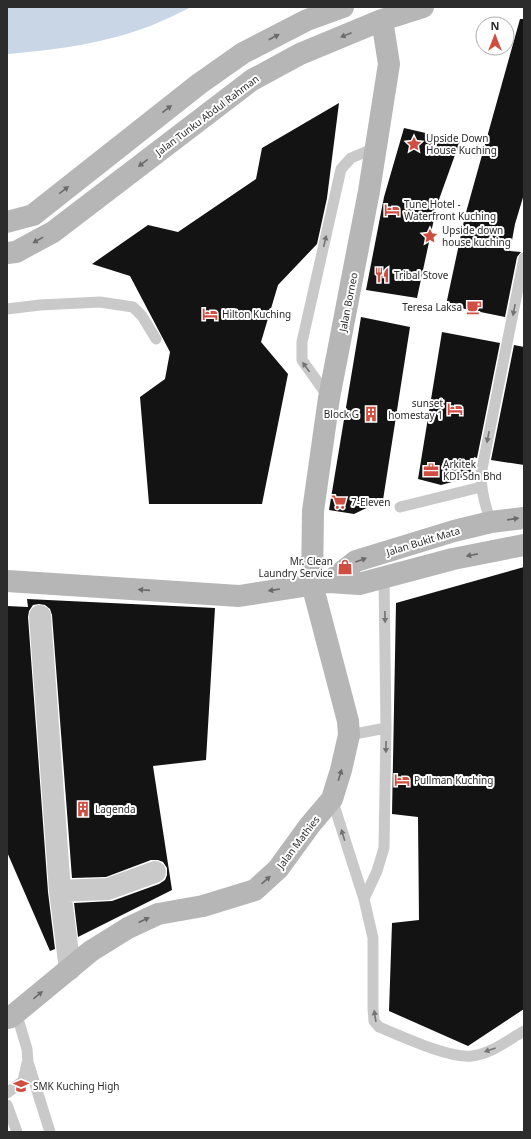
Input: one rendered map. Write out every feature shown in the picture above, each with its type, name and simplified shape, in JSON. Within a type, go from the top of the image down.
[{"type":"main road","points":[[7,222],[33,215],[199,84],[242,53],[307,20],[343,7]]},
{"type":"main road","name":"Jalan Tunku Abdul Rahman","points":[[7,253],[16,252],[53,232],[252,80],[300,54],[382,20],[423,7]]},
{"type":"main road","name":"Jalan Borneo","points":[[320,583],[313,511],[329,398],[369,191],[389,64],[382,20]]},
{"type":"main road","name":"Jalan Bukit Mata","points":[[320,583],[356,561],[454,531],[491,522],[524,518]]},
{"type":"main road","points":[[7,581],[239,596],[320,583],[359,584],[453,559],[524,545]]},
{"type":"main road","name":"Jalan Mathies","points":[[12,1015],[92,951],[128,928],[158,914],[203,906],[255,890],[278,869],[310,825],[332,799],[341,770],[349,735],[320,583]]},
{"type":"street","points":[[40,616],[60,891],[70,969]]},
{"type":"street","points":[[60,891],[108,889],[155,872]]},
{"type":"lane","points":[[329,398],[302,360],[302,342],[341,169],[351,158],[375,148]]},
{"type":"lane","points":[[491,522],[484,504],[481,487],[481,474],[524,258]]},
{"type":"lane","points":[[7,309],[40,305],[100,302],[133,307],[142,316],[156,339]]},
{"type":"lane","points":[[400,507],[481,487]]},
{"type":"lane","points":[[364,899],[377,871],[384,848],[386,728],[384,578]]},
{"type":"lane","points":[[349,735],[386,728]]},
{"type":"lane","points":[[332,799],[354,872],[364,899],[374,938],[374,1021],[379,1027],[452,1054],[472,1056],[497,1048],[524,1030]]},
{"type":"lane","points":[[354,872],[365,874],[377,871]]},
{"type":"lane","points":[[12,1015],[27,1049],[28,1062],[50,1132]]},
{"type":"lane","points":[[7,1093],[23,1081],[28,1062]]},
{"type":"lane","points":[[7,1105],[13,1128]]},
{"type":"water","points":[[7,7],[191,7],[137,31],[101,41],[63,48],[7,54]]},
{"type":"building","points":[[520,19],[524,19],[524,194],[515,224],[510,251],[521,252],[517,257],[505,317],[446,305],[465,216],[510,56],[515,56],[515,37]]},
{"type":"building","name":"Hilton Kuching","points":[[339,103],[327,198],[317,244],[278,285],[261,342],[288,374],[262,504],[149,504],[140,397],[165,379],[170,352],[130,276],[92,264],[148,225],[178,232],[256,179],[262,148]]},
{"type":"building","points":[[404,128],[460,141],[437,205],[417,298],[366,290],[384,197]]},
{"type":"building","name":"Block G","points":[[361,317],[410,327],[383,500],[354,514],[329,510]]},
{"type":"building","name":"sunset homestay 1","points":[[442,332],[500,343],[477,458],[474,457],[470,477],[441,485],[418,479]]},
{"type":"building","points":[[514,345],[524,347],[524,465],[491,460]]},
{"type":"building","points":[[524,567],[524,1009],[468,1046],[389,1011],[392,923],[419,920],[418,817],[392,814],[396,603]]},
{"type":"building","name":"Lagenda","points":[[27,599],[215,608],[206,760],[153,766],[172,890],[78,937],[74,903],[112,901],[159,884],[165,880],[167,868],[163,862],[151,860],[106,877],[72,878],[52,615],[50,609],[45,605],[33,605],[29,611],[28,617],[48,892],[55,949],[50,951],[7,852],[7,606],[28,607]]},
{"type":"place","name":"Upside Down House Kuching","points":[[414,144]]},
{"type":"place","name":"Tune Hotel - Waterfront Kuching","points":[[392,210]]},
{"type":"place","name":"Upside down house kuching","points":[[430,236]]},
{"type":"place","name":"Tribal Stove","points":[[382,275]]},
{"type":"place","name":"Teresa Laksa","points":[[474,307]]},
{"type":"place","name":"Hilton Kuching","points":[[210,314]]},
{"type":"place","name":"sunset homestay 1","points":[[455,409]]},
{"type":"place","name":"Block G","points":[[371,414]]},
{"type":"place","name":"Arkitek KDI Sdn Bhd","points":[[431,470]]},
{"type":"place","name":"7-Eleven","points":[[339,502]]},
{"type":"place","name":"Mr. Clean Laundry Service","points":[[345,567]]},
{"type":"place","name":"Pullman Kuching","points":[[402,780]]},
{"type":"place","name":"Lagenda","points":[[83,809]]},
{"type":"place","name":"SMK Kuching High","points":[[21,1086]]}]
